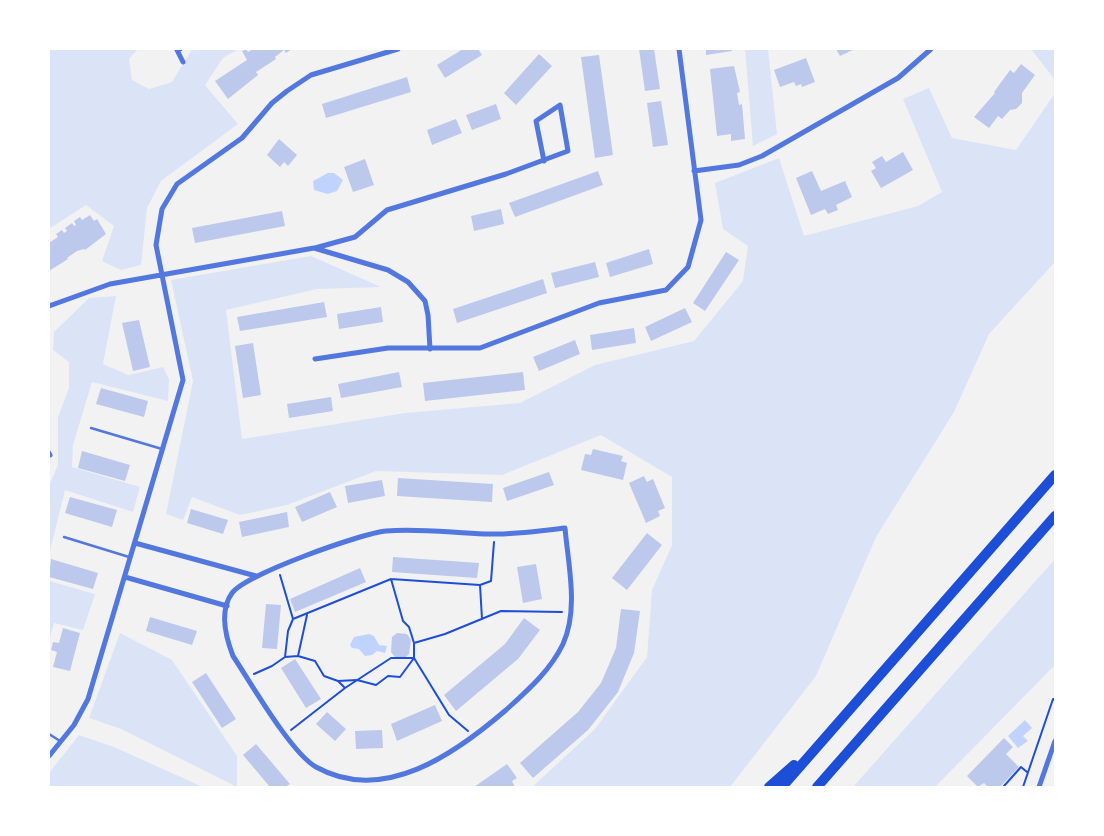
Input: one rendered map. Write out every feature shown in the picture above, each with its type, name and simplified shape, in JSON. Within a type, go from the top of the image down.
[{"type":"highway","points":[[782,787],[1055,475]]},
{"type":"highway","points":[[817,787],[1055,516]]},
{"type":"highway","points":[[769,787],[833,728]]},
{"type":"street","points":[[180,49],[177,50],[183,62]]},
{"type":"street","points":[[49,756],[61,742],[88,699],[183,380],[156,245],[162,210],[177,184],[242,138],[272,103],[311,75],[398,49]]},
{"type":"street","points":[[315,359],[388,348],[480,348],[599,303],[666,290],[688,267],[701,220],[679,49]]},
{"type":"street","points":[[694,171],[739,165],[762,156],[898,78],[930,49]]},
{"type":"street","points":[[49,306],[110,284],[314,248],[355,237],[387,210],[544,161],[568,152],[560,105],[536,121],[544,161]]},
{"type":"street","points":[[314,248],[388,270],[408,282],[424,301],[428,315],[430,349]]},
{"type":"street","points":[[565,528],[571,587],[569,612],[563,643],[543,675],[474,738],[445,757],[390,778],[348,780],[315,767],[299,754],[232,656],[227,638],[227,606],[231,593],[256,576],[277,568],[348,540],[384,531],[494,534],[565,528]]},
{"type":"street","points":[[135,543],[256,576]]},
{"type":"street","points":[[125,577],[227,606]]},
{"type":"street","points":[[1039,787],[1055,741]]},
{"type":"lane","points":[[90,428],[163,449]]},
{"type":"lane","points":[[64,538],[130,558]]},
{"type":"lane","points":[[49,734],[61,742]]},
{"type":"path","points":[[293,619],[391,579],[487,584],[492,576],[494,534]]},
{"type":"path","points":[[277,568],[293,619],[288,631],[285,657]]},
{"type":"path","points":[[391,579],[403,622],[409,627],[414,643],[414,658],[449,715],[474,738]]},
{"type":"path","points":[[480,585],[482,619]]},
{"type":"path","points":[[414,643],[444,634],[501,611],[569,612]]},
{"type":"path","points":[[298,656],[307,613]]},
{"type":"path","points":[[247,677],[272,666],[285,657],[298,656],[315,661],[324,676],[338,681],[357,680],[376,685],[388,676],[400,677],[414,658]]},
{"type":"path","points":[[286,734],[345,688],[391,658],[414,658]]},
{"type":"path","points":[[338,681],[345,688]]},
{"type":"path","points":[[1023,787],[1052,699],[1055,700]]},
{"type":"path","points":[[1005,787],[1022,767],[1028,773]]},
{"type":"shaded area","points":[[49,49],[138,49],[129,59],[132,80],[149,89],[172,82],[191,51],[195,49],[239,49],[223,58],[205,85],[238,124],[161,181],[147,208],[141,265],[121,270],[102,261],[114,226],[86,205],[49,229]]},
{"type":"shaded area","points":[[745,49],[768,49],[777,134],[753,146]]},
{"type":"shaded area","points":[[1031,49],[1055,49],[1055,80]]},
{"type":"shaded area","points":[[929,88],[952,138],[1016,150],[1055,93],[1055,262],[989,334],[954,412],[876,537],[816,676],[730,787],[532,787],[595,729],[647,657],[652,590],[672,545],[672,477],[601,435],[502,475],[376,471],[287,505],[240,515],[192,497],[183,520],[166,514],[193,381],[171,280],[311,256],[381,287],[317,289],[226,310],[242,439],[405,413],[520,403],[595,365],[694,341],[743,281],[748,246],[723,229],[715,183],[779,158],[804,236],[918,206],[942,192],[903,99]]},
{"type":"shaded area","points":[[116,296],[103,364],[128,375],[163,367],[169,379],[168,401],[92,382],[73,445],[72,467],[140,487],[133,512],[65,490],[49,555],[49,485],[58,465],[58,417],[69,388],[69,362],[53,350],[54,332],[89,298]]},
{"type":"shaded area","points":[[1055,559],[1055,665],[935,787],[853,787]]},
{"type":"shaded area","points":[[49,581],[95,594],[83,630],[54,623],[49,640]]},
{"type":"shaded area","points":[[120,633],[172,660],[237,756],[237,787],[121,729],[89,718]]},
{"type":"shaded area","points":[[79,735],[114,747],[203,787],[49,787],[49,773]]},
{"type":"water","points":[[328,173],[334,173],[343,180],[337,191],[328,194],[314,190],[313,181]]},
{"type":"water","points":[[369,634],[374,636],[379,645],[387,646],[385,653],[377,651],[372,655],[365,656],[359,649],[352,648],[350,645],[354,637]]},
{"type":"water","points":[[1025,720],[1032,728],[1023,736],[1028,741],[1018,748],[1008,736]]},
{"type":"building","points":[[246,49],[248,52],[253,49],[292,49],[286,53],[284,50],[275,57],[276,59],[256,72],[258,75],[228,99],[215,81],[247,60],[242,51]]},
{"type":"building","points":[[463,49],[478,49],[482,55],[445,78],[437,65]]},
{"type":"building","points":[[639,49],[654,49],[660,89],[645,91]]},
{"type":"building","points":[[706,49],[731,49],[732,51],[706,55]]},
{"type":"building","points":[[836,49],[855,49],[840,56]]},
{"type":"building","points":[[539,54],[552,66],[516,105],[504,93]]},
{"type":"building","points":[[599,55],[613,155],[595,158],[581,57]]},
{"type":"building","points":[[806,58],[815,82],[802,87],[801,84],[796,86],[794,82],[780,87],[774,70]]},
{"type":"building","points":[[1021,64],[1035,75],[1022,93],[1022,103],[1016,109],[1010,110],[1002,119],[998,116],[989,128],[974,117],[995,93],[1010,70],[1014,73]]},
{"type":"building","points":[[734,66],[740,92],[737,93],[739,105],[742,104],[745,139],[731,141],[731,134],[717,136],[710,69]]},
{"type":"building","points":[[407,77],[411,92],[326,118],[322,104]]},
{"type":"building","points":[[661,101],[668,145],[653,147],[647,103]]},
{"type":"building","points":[[496,104],[501,119],[472,130],[466,115]]},
{"type":"building","points":[[456,119],[462,133],[432,145],[427,130]]},
{"type":"building","points":[[279,139],[297,155],[288,166],[284,162],[280,167],[267,155]]},
{"type":"building","points":[[903,152],[913,170],[881,188],[871,171],[876,168],[872,162],[882,156],[886,162]]},
{"type":"building","points":[[365,159],[374,185],[353,192],[344,167]]},
{"type":"building","points":[[598,171],[603,185],[515,217],[509,203]]},
{"type":"building","points":[[812,171],[821,191],[845,181],[852,197],[836,205],[838,210],[828,214],[825,209],[811,215],[796,178]]},
{"type":"building","points":[[501,209],[504,224],[474,231],[471,216]]},
{"type":"building","points":[[282,211],[285,226],[195,243],[192,228]]},
{"type":"building","points":[[90,215],[94,221],[97,219],[106,234],[85,250],[77,251],[49,271],[49,243],[58,237],[56,234],[62,230],[64,233],[67,231],[65,228],[72,223],[74,226],[76,225],[74,221],[80,217],[82,220]]},
{"type":"building","points":[[649,249],[653,264],[610,277],[606,263]]},
{"type":"building","points":[[726,252],[739,260],[705,311],[693,303]]},
{"type":"building","points":[[595,262],[599,277],[555,288],[551,273]]},
{"type":"building","points":[[543,279],[547,293],[457,323],[453,309]]},
{"type":"building","points":[[324,302],[327,317],[240,331],[237,317]]},
{"type":"building","points":[[381,307],[383,322],[339,329],[337,314]]},
{"type":"building","points":[[685,308],[692,322],[651,341],[645,327]]},
{"type":"building","points":[[139,320],[150,367],[133,371],[122,323]]},
{"type":"building","points":[[634,328],[636,343],[592,350],[590,335]]},
{"type":"building","points":[[575,340],[580,354],[539,371],[533,357]]},
{"type":"building","points":[[253,343],[261,395],[243,398],[235,346]]},
{"type":"building","points":[[399,372],[402,387],[341,398],[338,384]]},
{"type":"building","points":[[523,372],[525,390],[425,401],[423,383]]},
{"type":"building","points":[[101,388],[148,401],[144,417],[96,404]]},
{"type":"building","points":[[331,397],[333,411],[289,418],[287,404]]},
{"type":"building","points":[[593,449],[623,456],[621,461],[627,463],[623,480],[581,470],[585,454],[591,455]]},
{"type":"building","points":[[82,451],[130,465],[125,481],[78,468]]},
{"type":"building","points":[[549,472],[554,485],[507,501],[503,488]]},
{"type":"building","points":[[644,476],[647,482],[653,479],[665,508],[658,511],[660,516],[646,523],[629,483]]},
{"type":"building","points":[[398,478],[493,484],[492,502],[397,496]]},
{"type":"building","points":[[382,480],[385,496],[348,503],[345,486]]},
{"type":"building","points":[[330,492],[337,507],[302,522],[295,507]]},
{"type":"building","points":[[70,497],[117,510],[112,527],[65,513]]},
{"type":"building","points":[[191,509],[228,520],[223,534],[187,523]]},
{"type":"building","points":[[287,512],[289,527],[242,537],[239,522]]},
{"type":"building","points":[[647,533],[662,545],[627,590],[612,578]]},
{"type":"building","points":[[393,557],[479,563],[477,578],[392,572]]},
{"type":"building","points":[[51,559],[98,573],[93,589],[49,577]]},
{"type":"building","points":[[536,564],[542,599],[523,603],[517,567]]},
{"type":"building","points":[[360,568],[366,582],[295,612],[290,599]]},
{"type":"building","points":[[266,604],[281,605],[277,649],[262,648]]},
{"type":"building","points":[[621,609],[640,611],[634,653],[618,692],[588,730],[533,778],[520,763],[578,712],[601,683],[616,648]]},
{"type":"building","points":[[150,617],[197,631],[192,645],[146,631]]},
{"type":"building","points":[[524,618],[540,630],[518,659],[456,711],[444,695],[505,644]]},
{"type":"building","points":[[63,628],[80,633],[70,671],[53,667],[57,652],[51,650],[53,642],[59,643]]},
{"type":"building","points":[[397,633],[407,634],[411,640],[409,654],[405,658],[395,657],[391,652],[392,637]]},
{"type":"building","points":[[295,659],[321,699],[306,708],[281,668]]},
{"type":"building","points":[[206,673],[236,719],[222,728],[192,682]]},
{"type":"building","points":[[435,705],[442,721],[397,741],[391,724]]},
{"type":"building","points":[[327,712],[346,729],[335,741],[316,724]]},
{"type":"building","points":[[382,730],[383,748],[356,749],[355,731]]},
{"type":"building","points":[[1004,738],[1013,747],[1006,754],[1019,767],[1000,787],[988,787],[984,783],[978,787],[967,776]]},
{"type":"building","points":[[256,744],[290,784],[285,787],[270,787],[243,755]]},
{"type":"building","points":[[507,764],[517,778],[512,781],[515,787],[474,787]]}]
